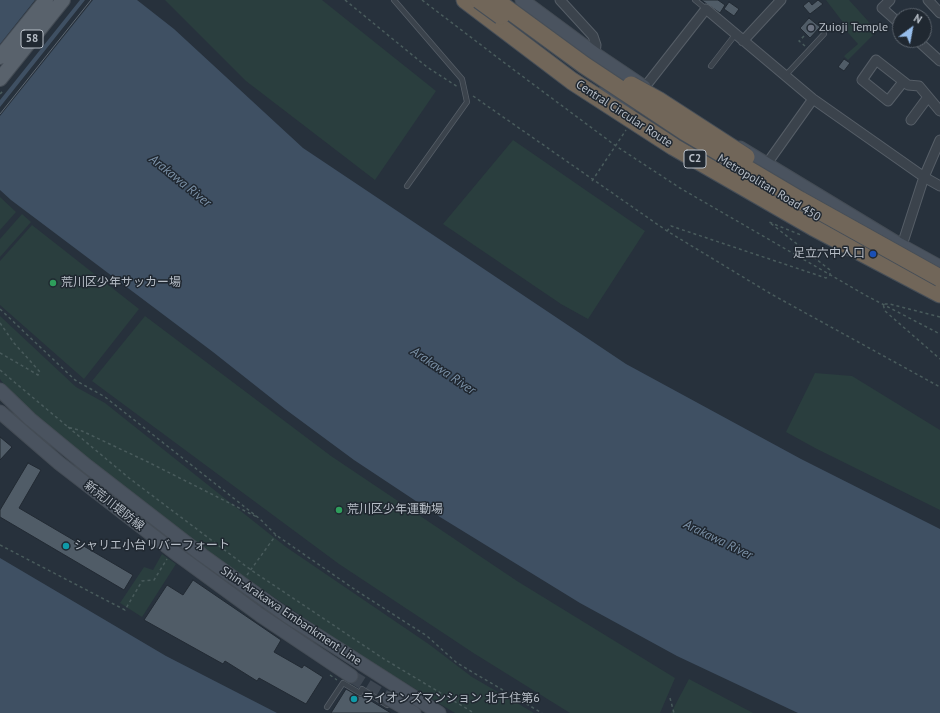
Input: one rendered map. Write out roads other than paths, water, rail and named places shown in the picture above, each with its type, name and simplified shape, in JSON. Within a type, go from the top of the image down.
[{"type":"highway","name":"Central Circular Route","points":[[465,0],[537,55],[641,127],[752,193],[888,262],[940,294]]},
{"type":"highway","points":[[479,0],[542,48],[613,98],[888,262]]},
{"type":"highway","name":"Central Circular Route","points":[[495,0],[572,57],[684,132],[800,200],[940,278]]},
{"type":"highway","points":[[516,3],[624,82],[658,100],[772,174],[940,278]]},
{"type":"main road","name":"58","points":[[0,57],[46,0]]},
{"type":"main road","name":"58","points":[[0,79],[63,0]]},
{"type":"main road","points":[[473,0],[540,51],[598,91],[613,99],[632,104]]},
{"type":"main road","name":"Metropolitan Road 450","points":[[486,0],[580,70],[632,104],[888,262],[940,285]]},
{"type":"main road","name":"Metropolitan Road 450","points":[[516,3],[766,165],[900,245],[940,267]]},
{"type":"main road","name":"Shin-Arakawa Embankment Line","points":[[0,390],[30,419],[87,466],[196,551],[287,616],[439,713]]},
{"type":"main road","name":"新荒川堤防線","points":[[0,412],[59,463],[172,550],[260,615],[351,676]]},
{"type":"main road","points":[[388,702],[414,713]]},
{"type":"street","points":[[560,0],[593,36],[596,45],[595,54]]},
{"type":"street","points":[[739,38],[781,0]]},
{"type":"street","points":[[890,0],[882,8],[892,17]]},
{"type":"street","points":[[928,0],[940,13]]},
{"type":"street","points":[[632,104],[706,9],[813,99],[924,177],[940,186]]},
{"type":"street","points":[[926,48],[940,61]]},
{"type":"street","points":[[903,82],[888,101],[862,80],[876,60],[903,82],[908,85],[919,86],[940,111]]},
{"type":"street","points":[[911,120],[928,97]]},
{"type":"street","points":[[766,165],[813,99]]},
{"type":"street","points":[[888,262],[904,238],[924,177],[940,140]]},
{"type":"street","points":[[931,159],[940,164]]},
{"type":"lane","points":[[394,0],[462,79],[467,102],[407,186]]},
{"type":"lane","points":[[695,0],[706,9]]},
{"type":"lane","points":[[785,76],[824,34]]},
{"type":"lane","points":[[711,66],[739,38]]},
{"type":"lane","points":[[327,707],[343,683],[360,693],[362,689],[388,702]]},
{"type":"water","name":"Arakawa River","points":[[0,0],[137,0],[174,29],[303,148],[626,364],[801,459],[940,529],[940,713],[798,713],[677,656],[580,603],[440,517],[354,460],[285,409],[213,352],[11,200],[0,190]]},
{"type":"water","points":[[0,558],[166,656],[277,713],[0,713]]},
{"type":"tunnel","points":[[351,676],[389,699]]},
{"type":"tram line","points":[[0,114],[91,0]]},
{"type":"place","name":"Zuioji Temple","points":[[811,28]]},
{"type":"place","name":"足立六中入口","points":[[873,254]]},
{"type":"place","name":"荒川区少年サッカー場","points":[[53,283]]},
{"type":"place","name":"荒川区少年運動場","points":[[339,510]]},
{"type":"place","name":"シャリエ小台リバーフォート","points":[[66,546]]},
{"type":"place","name":"ライオンズマンション 北千住第6","points":[[354,699]]}]
